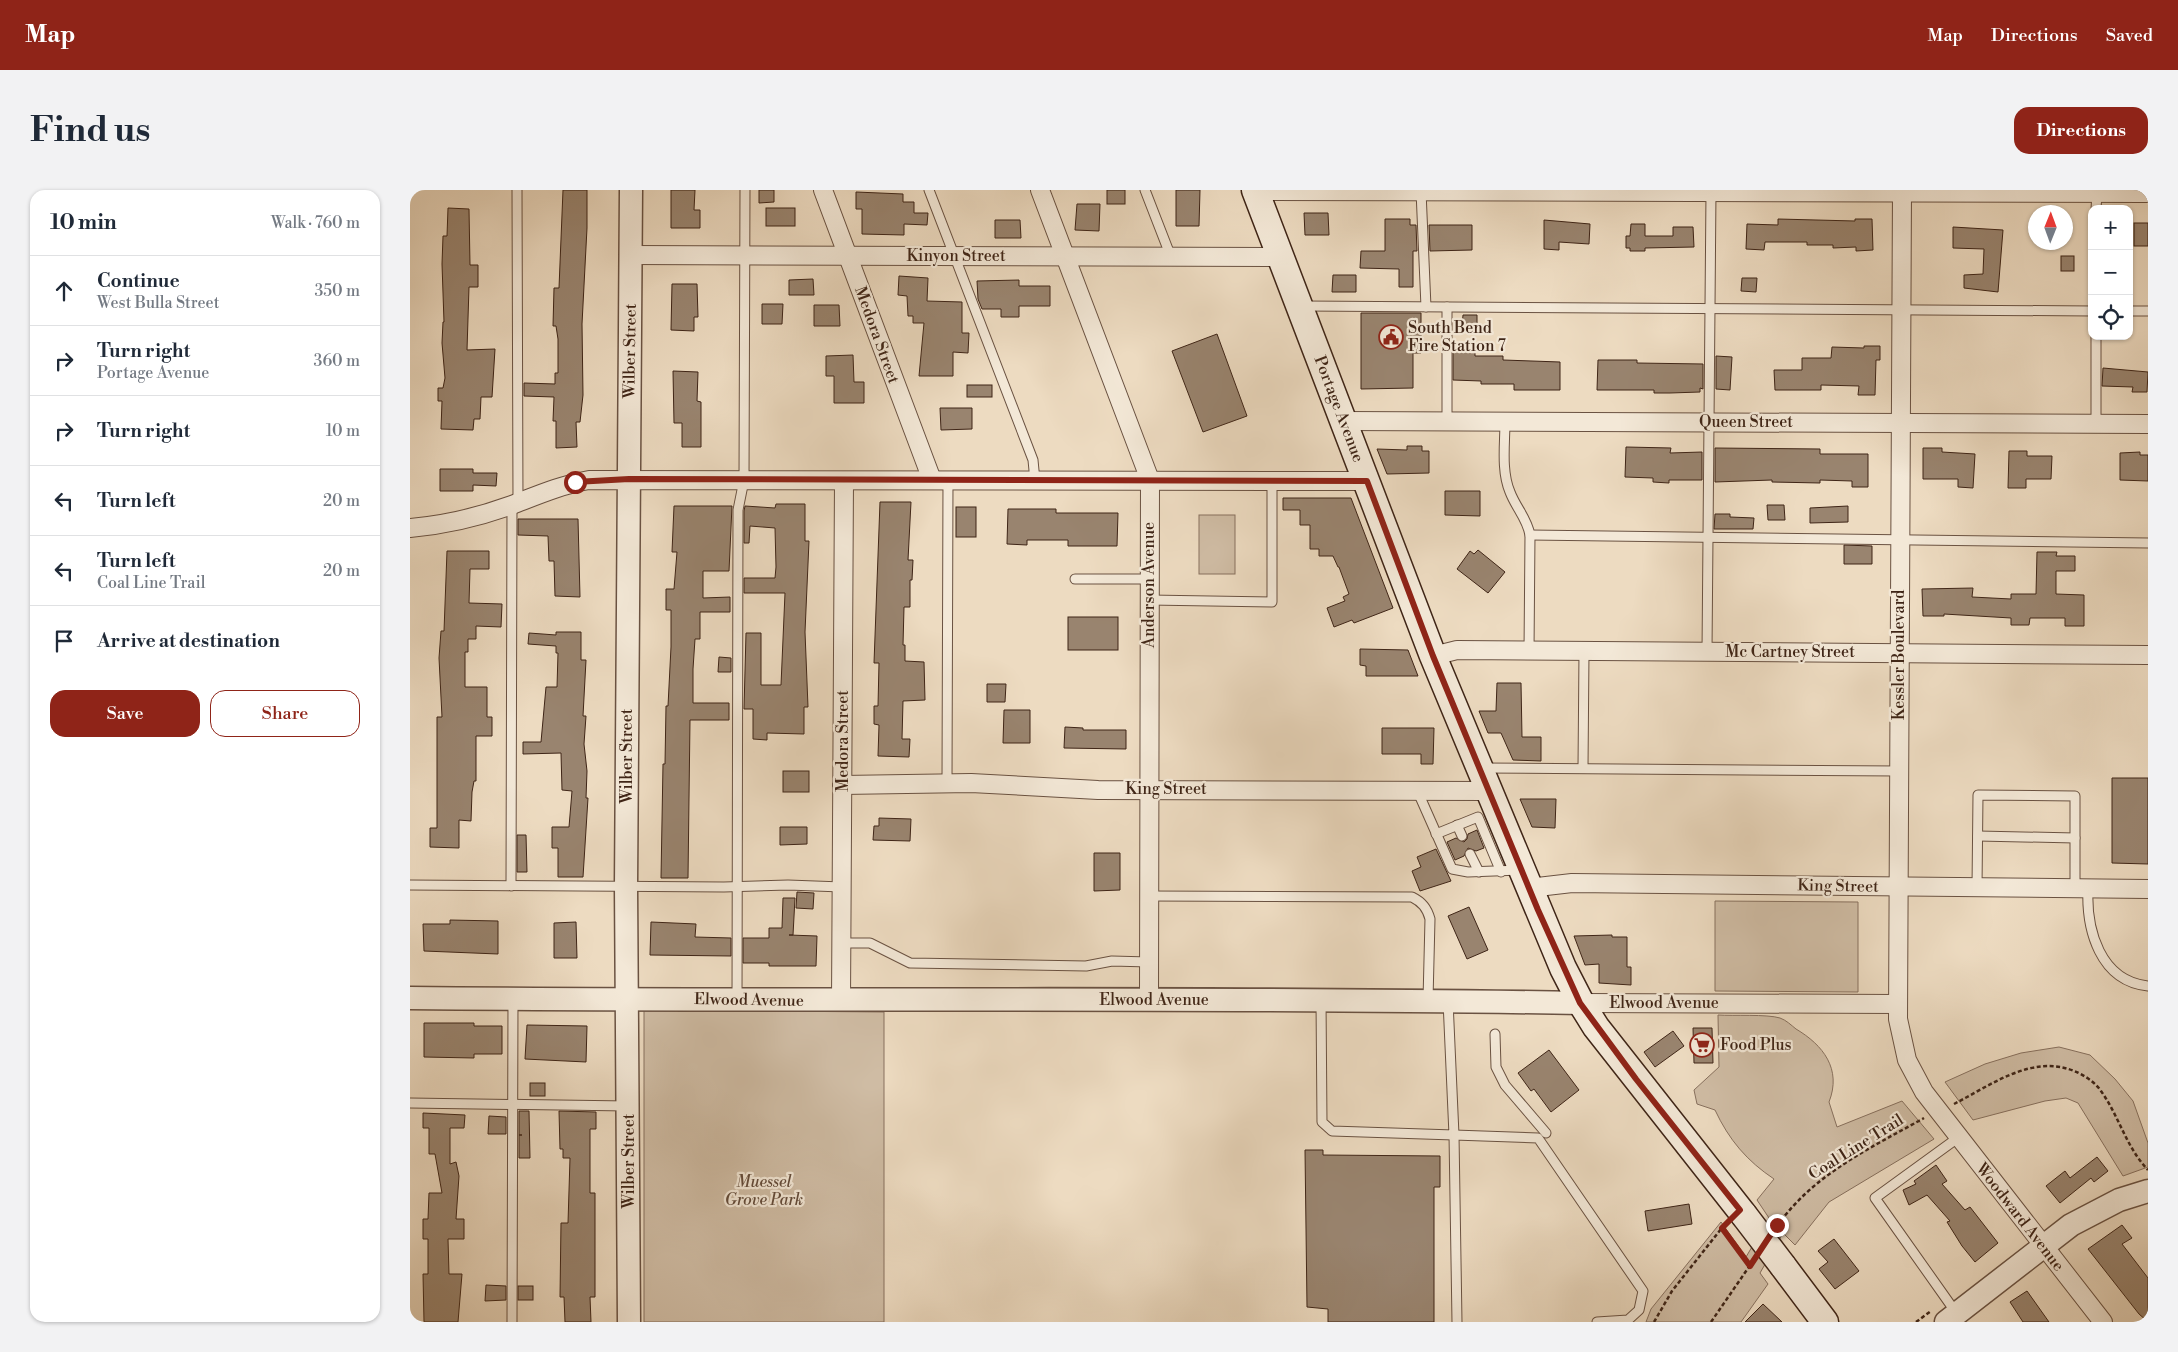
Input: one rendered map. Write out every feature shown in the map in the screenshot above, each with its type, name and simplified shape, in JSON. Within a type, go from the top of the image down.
[{"type":"main road","name":"Portage Avenue","points":[[1255,190],[1517,876],[1580,1003],[1636,1079],[1742,1212],[1825,1322]]},
{"type":"street","name":"Wilber Street","points":[[629,1322],[626,886],[631,190]]},
{"type":"street","name":"Medora Street","points":[[823,190],[847,256],[940,480]]},
{"type":"street","name":"Anderson Avenue","points":[[1040,190],[1150,480],[1149,1000]]},
{"type":"street","points":[[1255,190],[1902,191],[2096,201],[2148,193]]},
{"type":"street","name":"Kessler Boulevard","points":[[1902,191],[1897,1004],[1898,1019],[1907,1060],[1924,1092],[1939,1111]]},
{"type":"street","name":"Kinyon Street","points":[[631,255],[1281,257]]},
{"type":"street","name":"Queen Street","points":[[1344,420],[2148,424]]},
{"type":"street","points":[[410,528],[466,519],[515,503],[546,490],[575,482],[629,479],[1367,481]]},
{"type":"street","name":"Medora Street","points":[[841,1001],[844,481]]},
{"type":"street","name":"Mc Cartney Street","points":[[1433,656],[1457,650],[1899,652],[2148,656]]},
{"type":"street","name":"King Street","points":[[842,785],[947,783],[1018,784],[1098,790],[1416,790],[1486,796]]},
{"type":"street","name":"King Street","points":[[1517,876],[1572,882],[2148,889]]},
{"type":"street","name":"Elwood Avenue","points":[[410,998],[841,1001],[1321,1000],[1897,1004]]},
{"type":"street","name":"Woodward Avenue","points":[[1939,1111],[2103,1322]]},
{"type":"street","points":[[1955,1319],[2071,1224],[2090,1214],[2148,1191]]},
{"type":"lane","points":[[511,886],[517,190]]},
{"type":"lane","points":[[737,999],[739,886],[737,777],[738,510],[744,480],[745,190]]},
{"type":"lane","points":[[929,190],[1033,460],[1035,481]]},
{"type":"lane","points":[[1145,190],[1171,257]]},
{"type":"lane","points":[[1421,191],[1426,307]]},
{"type":"lane","points":[[1707,652],[1711,192]]},
{"type":"lane","points":[[1300,306],[1709,307],[2088,311]]},
{"type":"lane","points":[[1447,307],[1447,421]]},
{"type":"lane","points":[[2133,311],[2148,311]]},
{"type":"lane","points":[[2096,340],[2096,424]]},
{"type":"lane","points":[[1505,421],[1506,479],[1510,494],[1528,522],[1530,535],[1529,651]]},
{"type":"lane","points":[[940,480],[947,783]]},
{"type":"lane","points":[[1149,600],[1272,602],[1272,481]]},
{"type":"lane","points":[[1530,535],[2148,543]]},
{"type":"lane","points":[[1075,579],[1149,579]]},
{"type":"lane","points":[[1583,768],[1584,652]]},
{"type":"lane","points":[[1436,834],[1457,825],[1486,796],[1583,768],[1899,771]]},
{"type":"lane","points":[[1416,790],[1452,869],[1517,876]]},
{"type":"lane","points":[[1977,887],[1978,795],[2075,796],[2075,838],[2081,888],[2098,951],[2108,968],[2136,985],[2148,986]]},
{"type":"lane","points":[[1457,825],[1462,836]]},
{"type":"lane","points":[[1978,836],[2075,838]]},
{"type":"lane","points":[[1470,854],[1479,872]]},
{"type":"lane","points":[[410,885],[788,885],[842,887]]},
{"type":"lane","points":[[1149,896],[1412,897],[1421,902],[1427,909],[1430,919],[1454,1135],[1456,1322]]},
{"type":"lane","points":[[841,943],[870,943],[910,963],[1086,966],[1112,961],[1149,962]]},
{"type":"lane","points":[[512,1322],[513,999]]},
{"type":"lane","points":[[1321,1000],[1322,1122],[1332,1131],[1538,1138],[1643,1291],[1638,1310],[1628,1320],[1597,1322]]},
{"type":"lane","points":[[1495,1034],[1496,1067],[1505,1085],[1546,1133]]},
{"type":"lane","points":[[410,1103],[629,1106]]},
{"type":"lane","points":[[1955,1319],[1875,1198],[1958,1137]]},
{"type":"path","name":"Coal Line Trail","points":[[1772,1233],[1792,1205],[1818,1181],[1939,1111],[2023,1069],[2042,1065],[2068,1068],[2084,1074],[2101,1090],[2137,1158],[2148,1170]]},
{"type":"path","points":[[1654,1322],[1672,1291],[1722,1228],[1742,1212]]},
{"type":"path","points":[[1722,1228],[1750,1266]]},
{"type":"path","points":[[1711,1322],[1756,1257]]},
{"type":"green space","points":[[1199,515],[1235,515],[1235,574],[1199,574]]},
{"type":"green space","points":[[1715,901],[1858,902],[1858,992],[1715,991]]},
{"type":"green space","name":"Muessel Grove Park","points":[[644,1010],[884,1012],[884,1322],[644,1322]]},
{"type":"green space","points":[[1718,1015],[1780,1018],[1806,1035],[1822,1050],[1828,1059],[1833,1079],[1829,1102],[1837,1127],[1902,1101],[1934,1139],[1829,1202],[1795,1245],[1783,1233],[1760,1273],[1768,1284],[1741,1322],[1646,1322],[1651,1309],[1721,1222],[1746,1257],[1769,1218],[1757,1200],[1774,1179],[1755,1165],[1740,1149],[1726,1131],[1715,1110],[1697,1104],[1694,1090],[1719,1067]]},
{"type":"green space","points":[[2059,1047],[2090,1055],[2115,1079],[2133,1101],[2148,1143],[2148,1167],[2123,1176],[2078,1103],[2066,1098],[2045,1101],[1973,1120],[1945,1082],[1985,1064],[2021,1053]]},
{"type":"building","points":[[563,190],[587,190],[582,324],[583,395],[580,422],[576,422],[577,447],[556,448],[556,421],[553,421],[554,397],[524,396],[524,383],[555,384],[555,373],[558,373],[558,339],[556,326],[553,326],[554,288],[559,288]]},
{"type":"building","points":[[671,190],[695,190],[694,210],[700,210],[700,228],[671,228]]},
{"type":"building","points":[[759,190],[774,190],[774,202],[759,203]]},
{"type":"building","points":[[1107,190],[1125,190],[1125,204],[1107,204]]},
{"type":"building","points":[[1176,190],[1200,190],[1199,226],[1176,226]]},
{"type":"building","points":[[856,192],[903,194],[903,202],[914,202],[914,213],[928,213],[927,225],[904,224],[904,235],[862,234],[862,209],[856,209]]},
{"type":"building","points":[[1077,204],[1100,204],[1099,231],[1075,230]]},
{"type":"building","points":[[448,208],[469,209],[470,265],[478,265],[478,287],[469,287],[467,350],[495,349],[492,397],[481,397],[480,419],[474,419],[473,430],[441,429],[442,401],[438,401],[438,388],[443,388],[445,378],[442,343],[444,322],[442,264],[443,236],[447,236]]},
{"type":"building","points":[[766,208],[795,208],[795,226],[766,226]]},
{"type":"building","points":[[1304,213],[1328,213],[1329,235],[1305,235]]},
{"type":"building","points":[[1385,219],[1410,219],[1410,225],[1416,225],[1417,251],[1413,251],[1413,287],[1399,287],[1399,269],[1360,268],[1361,251],[1385,251]]},
{"type":"building","points":[[1778,219],[1855,221],[1855,219],[1872,219],[1873,250],[1856,251],[1856,247],[1833,248],[1833,245],[1807,245],[1807,242],[1765,242],[1764,250],[1746,249],[1747,224],[1778,225]]},
{"type":"building","points":[[995,220],[1020,220],[1021,238],[995,238]]},
{"type":"building","points":[[1544,220],[1590,224],[1589,244],[1559,242],[1559,250],[1544,249]]},
{"type":"building","points":[[2134,223],[2148,223],[2148,246],[2134,246]]},
{"type":"building","points":[[1631,224],[1645,224],[1645,236],[1673,236],[1673,227],[1693,227],[1694,247],[1645,248],[1645,251],[1630,251],[1630,248],[1626,248],[1626,236],[1630,236]]},
{"type":"building","points":[[1429,225],[1472,225],[1472,250],[1430,251]]},
{"type":"building","points":[[1953,227],[2003,230],[1998,292],[1964,288],[1964,275],[1983,274],[1984,249],[1953,248]]},
{"type":"building","points":[[2061,256],[2074,256],[2074,271],[2061,271]]},
{"type":"building","points":[[1333,275],[1356,275],[1356,292],[1332,292]]},
{"type":"building","points":[[899,276],[928,278],[927,301],[962,302],[962,333],[969,333],[968,353],[953,352],[953,376],[919,376],[924,323],[913,323],[913,316],[908,316],[907,296],[898,295]]},
{"type":"building","points":[[1742,278],[1757,278],[1756,292],[1741,291]]},
{"type":"building","points":[[813,279],[814,295],[789,295],[789,280]]},
{"type":"building","points":[[1019,280],[1019,286],[1050,286],[1050,306],[1019,306],[1019,317],[1001,317],[1001,309],[982,309],[978,299],[977,281]]},
{"type":"building","points":[[672,284],[697,284],[698,317],[694,317],[694,331],[671,330]]},
{"type":"building","points":[[762,304],[783,304],[782,324],[762,324]]},
{"type":"building","points":[[814,305],[839,305],[840,326],[814,326]]},
{"type":"building","name":"South Bend Fire Station 7","points":[[1361,313],[1421,313],[1421,353],[1413,353],[1413,388],[1361,389]]},
{"type":"building","points":[[1463,315],[1477,315],[1477,327],[1462,326]]},
{"type":"building","points":[[1217,334],[1247,416],[1203,432],[1172,351]]},
{"type":"building","points":[[1864,346],[1880,346],[1880,360],[1876,360],[1875,395],[1858,395],[1859,386],[1821,385],[1821,390],[1775,390],[1774,370],[1802,370],[1802,358],[1831,358],[1832,347],[1864,348]]},
{"type":"building","points":[[1453,349],[1475,350],[1475,356],[1503,356],[1503,360],[1560,362],[1560,390],[1514,390],[1514,384],[1481,384],[1481,381],[1453,380]]},
{"type":"building","points":[[853,355],[854,382],[864,382],[864,403],[834,403],[834,376],[826,376],[826,356]]},
{"type":"building","points":[[1716,356],[1732,357],[1730,390],[1716,389]]},
{"type":"building","points":[[1598,360],[1637,360],[1637,363],[1703,364],[1703,389],[1700,388],[1700,392],[1670,393],[1654,393],[1654,390],[1597,390]]},
{"type":"building","points":[[2103,368],[2148,372],[2147,392],[2132,392],[2133,387],[2102,386]]},
{"type":"building","points":[[673,371],[698,372],[697,401],[701,402],[701,447],[682,447],[682,423],[674,423]]},
{"type":"building","points":[[967,385],[992,385],[992,397],[967,397]]},
{"type":"building","points":[[940,408],[972,408],[972,429],[941,430]]},
{"type":"building","points":[[1407,446],[1422,446],[1422,451],[1429,451],[1429,473],[1387,474],[1377,449],[1407,450]]},
{"type":"building","points":[[1626,447],[1671,448],[1670,453],[1702,452],[1702,480],[1669,480],[1669,483],[1653,482],[1653,478],[1625,477]]},
{"type":"building","points":[[1715,448],[1820,449],[1820,454],[1868,454],[1868,487],[1852,487],[1852,481],[1820,480],[1820,483],[1772,482],[1772,480],[1715,482]]},
{"type":"building","points":[[1923,448],[1942,448],[1942,452],[1975,454],[1973,488],[1958,487],[1958,479],[1923,479]]},
{"type":"building","points":[[2009,451],[2027,451],[2027,456],[2052,456],[2051,479],[2026,479],[2026,488],[2008,488]]},
{"type":"building","points":[[2140,452],[2140,455],[2148,455],[2148,481],[2120,480],[2120,453]]},
{"type":"building","points":[[440,469],[473,469],[473,473],[497,473],[496,486],[473,485],[473,491],[440,491]]},
{"type":"building","points":[[1445,491],[1480,491],[1480,516],[1445,515]]},
{"type":"building","points":[[1283,498],[1351,498],[1393,608],[1354,623],[1352,620],[1334,627],[1327,608],[1345,601],[1343,597],[1349,594],[1339,567],[1333,556],[1319,556],[1319,549],[1310,549],[1310,525],[1300,525],[1300,510],[1283,510]]},
{"type":"building","points":[[880,502],[911,502],[908,560],[913,560],[912,580],[910,580],[910,607],[904,607],[903,645],[905,645],[905,661],[924,662],[925,700],[903,701],[902,739],[910,739],[909,757],[878,756],[879,725],[874,724],[874,706],[878,706],[879,663],[874,663]]},
{"type":"building","points":[[776,504],[805,504],[805,541],[809,541],[805,632],[808,707],[804,707],[804,734],[767,733],[767,740],[753,739],[753,709],[744,709],[746,633],[761,633],[761,685],[781,685],[785,593],[744,593],[744,578],[775,578],[776,567],[775,528],[750,526],[749,543],[744,543],[744,511],[745,506],[775,508]]},
{"type":"building","points":[[1767,505],[1784,505],[1785,520],[1768,520]]},
{"type":"building","points":[[674,506],[732,506],[729,571],[703,571],[703,598],[730,597],[730,612],[700,612],[700,639],[695,639],[693,669],[693,703],[729,703],[729,720],[690,720],[688,878],[661,878],[663,764],[665,764],[666,706],[668,706],[671,647],[671,610],[666,610],[666,589],[674,589],[677,552],[672,552]]},
{"type":"building","points":[[1848,506],[1848,522],[1810,523],[1810,508]]},
{"type":"building","points":[[956,507],[976,507],[976,537],[956,537]]},
{"type":"building","points":[[1008,509],[1056,509],[1056,513],[1118,513],[1117,546],[1068,546],[1068,540],[1027,540],[1027,545],[1007,544]]},
{"type":"building","points":[[1715,514],[1730,514],[1730,517],[1754,518],[1753,529],[1714,529]]},
{"type":"building","points":[[518,519],[578,519],[580,597],[555,596],[554,561],[549,561],[548,536],[518,535]]},
{"type":"building","points":[[1844,545],[1872,546],[1872,564],[1844,564]]},
{"type":"building","points":[[1478,550],[1505,572],[1488,593],[1457,569],[1470,551],[1474,554]]},
{"type":"building","points":[[447,551],[489,551],[489,569],[470,569],[469,603],[502,604],[501,627],[476,626],[476,639],[468,639],[468,652],[465,652],[465,687],[487,687],[487,717],[492,717],[492,736],[476,736],[476,781],[474,781],[472,792],[471,821],[459,820],[459,848],[430,847],[430,828],[437,828],[437,717],[442,717],[439,658],[441,631],[444,631]]},
{"type":"building","points":[[2037,552],[2057,552],[2056,556],[2075,556],[2075,571],[2056,571],[2056,594],[2084,595],[2084,626],[2065,626],[2065,618],[2030,618],[2029,625],[2011,625],[2011,618],[1944,614],[1944,616],[1923,616],[1922,589],[1973,588],[1972,597],[2011,599],[2011,594],[2036,594]]},
{"type":"building","points":[[1068,617],[1118,617],[1118,650],[1068,650]]},
{"type":"building","points":[[556,632],[581,632],[581,660],[586,660],[583,716],[586,716],[584,744],[587,771],[586,798],[588,798],[583,877],[558,877],[558,848],[552,848],[552,827],[569,827],[572,791],[562,790],[561,753],[523,754],[523,742],[541,742],[546,687],[557,687],[558,653],[556,653],[556,646],[528,644],[529,633],[556,635]]},
{"type":"building","points":[[1360,649],[1408,650],[1418,676],[1366,676],[1366,666],[1360,665]]},
{"type":"building","points":[[719,657],[731,658],[731,672],[718,672]]},
{"type":"building","points":[[1497,683],[1521,683],[1522,737],[1541,737],[1541,761],[1513,760],[1501,733],[1488,733],[1479,711],[1496,711]]},
{"type":"building","points":[[987,684],[1006,684],[1005,702],[987,702]]},
{"type":"building","points":[[1004,710],[1030,710],[1030,743],[1003,743]]},
{"type":"building","points":[[1065,727],[1083,728],[1083,730],[1126,730],[1126,749],[1064,748]]},
{"type":"building","points":[[1382,728],[1434,728],[1433,764],[1421,764],[1421,754],[1382,754]]},
{"type":"building","points":[[783,771],[809,771],[809,792],[783,792]]},
{"type":"building","points":[[2112,778],[2148,778],[2148,864],[2112,863]]},
{"type":"building","points":[[1520,799],[1556,799],[1555,828],[1532,827]]},
{"type":"building","points":[[879,818],[911,819],[910,841],[873,840],[874,826],[879,826]]},
{"type":"building","points":[[780,827],[807,827],[807,844],[780,845]]},
{"type":"building","points":[[1477,830],[1484,848],[1476,851],[1468,848],[1464,856],[1455,860],[1447,842],[1456,838],[1464,842],[1468,834]]},
{"type":"building","points":[[517,835],[526,835],[527,872],[517,872]]},
{"type":"building","points":[[1436,849],[1451,881],[1420,891],[1412,871],[1421,867],[1417,857]]},
{"type":"building","points":[[1094,853],[1120,853],[1120,890],[1094,891]]},
{"type":"building","points":[[797,892],[814,893],[813,909],[796,908]]},
{"type":"building","points":[[783,898],[795,898],[793,935],[789,935],[817,936],[816,966],[769,966],[769,963],[743,963],[743,938],[769,938],[769,928],[782,928]]},
{"type":"building","points":[[1469,907],[1488,950],[1467,959],[1448,916]]},
{"type":"building","points":[[450,920],[498,921],[498,954],[424,951],[423,924],[450,924]]},
{"type":"building","points":[[576,922],[577,958],[554,958],[554,923]]},
{"type":"building","points":[[651,922],[696,924],[695,937],[731,938],[731,956],[650,955]]},
{"type":"building","points":[[1612,935],[1612,937],[1627,937],[1627,967],[1631,967],[1631,985],[1599,983],[1599,964],[1585,965],[1574,936]]},
{"type":"building","points":[[424,1023],[474,1023],[474,1026],[502,1026],[502,1054],[474,1054],[474,1058],[424,1057]]},
{"type":"building","points":[[527,1025],[587,1026],[586,1062],[525,1059]]},
{"type":"building","name":"Food Plus","points":[[1693,1028],[1712,1028],[1713,1063],[1694,1063]]},
{"type":"building","points":[[1673,1031],[1684,1046],[1655,1067],[1644,1052]]},
{"type":"building","points":[[1549,1050],[1579,1090],[1551,1112],[1534,1089],[1531,1091],[1518,1073]]},
{"type":"building","points":[[530,1083],[545,1083],[545,1096],[530,1096]]},
{"type":"building","points":[[519,1111],[529,1111],[530,1158],[519,1158]]},
{"type":"building","points":[[559,1111],[596,1112],[596,1129],[590,1129],[590,1193],[595,1193],[595,1297],[590,1297],[591,1322],[565,1322],[564,1297],[560,1297],[561,1223],[568,1223],[570,1158],[563,1158],[563,1149],[560,1149]]},
{"type":"building","points":[[423,1113],[465,1115],[464,1128],[450,1128],[450,1164],[456,1162],[459,1176],[456,1219],[464,1219],[464,1239],[448,1239],[449,1274],[462,1274],[458,1322],[424,1322],[423,1274],[428,1274],[428,1239],[423,1239],[423,1219],[428,1219],[429,1193],[442,1193],[435,1154],[429,1154],[429,1128],[423,1128]]},
{"type":"building","points":[[489,1116],[506,1117],[506,1134],[488,1134]]},
{"type":"building","points":[[1305,1150],[1323,1150],[1323,1155],[1440,1156],[1440,1187],[1434,1187],[1434,1322],[1328,1322],[1328,1309],[1307,1307]]},
{"type":"building","points":[[2097,1157],[2108,1171],[2094,1182],[2091,1178],[2060,1203],[2046,1186],[2065,1171],[2070,1178]]},
{"type":"building","points":[[1936,1165],[1947,1181],[1942,1184],[1965,1210],[1970,1207],[1998,1243],[1975,1262],[1947,1222],[1950,1221],[1927,1195],[1909,1205],[1903,1190],[1916,1184],[1914,1181]]},
{"type":"building","points":[[1689,1204],[1692,1224],[1648,1231],[1645,1211]]},
{"type":"building","points":[[2122,1225],[2132,1238],[2122,1244],[2148,1278],[2148,1322],[2139,1314],[2088,1249]]},
{"type":"building","points":[[1834,1239],[1859,1271],[1835,1289],[1819,1269],[1828,1262],[1818,1251]]},
{"type":"building","points":[[486,1285],[506,1286],[506,1300],[485,1301]]},
{"type":"building","points":[[518,1286],[533,1286],[533,1300],[518,1300]]},
{"type":"building","points":[[2027,1291],[2049,1322],[2023,1322],[2010,1302]]},
{"type":"building","points":[[1763,1304],[1782,1322],[1745,1322]]},
{"type":"place","name":"South Bend Fire Station 7","points":[[1391,337]]},
{"type":"place","name":"Food Plus","points":[[1702,1045]]},
{"type":"route","points":[[575,482],[629,479],[1367,481],[1433,656],[1538,910],[1580,1003],[1636,1079],[1740,1210],[1722,1228],[1750,1266],[1777,1225]]}]
